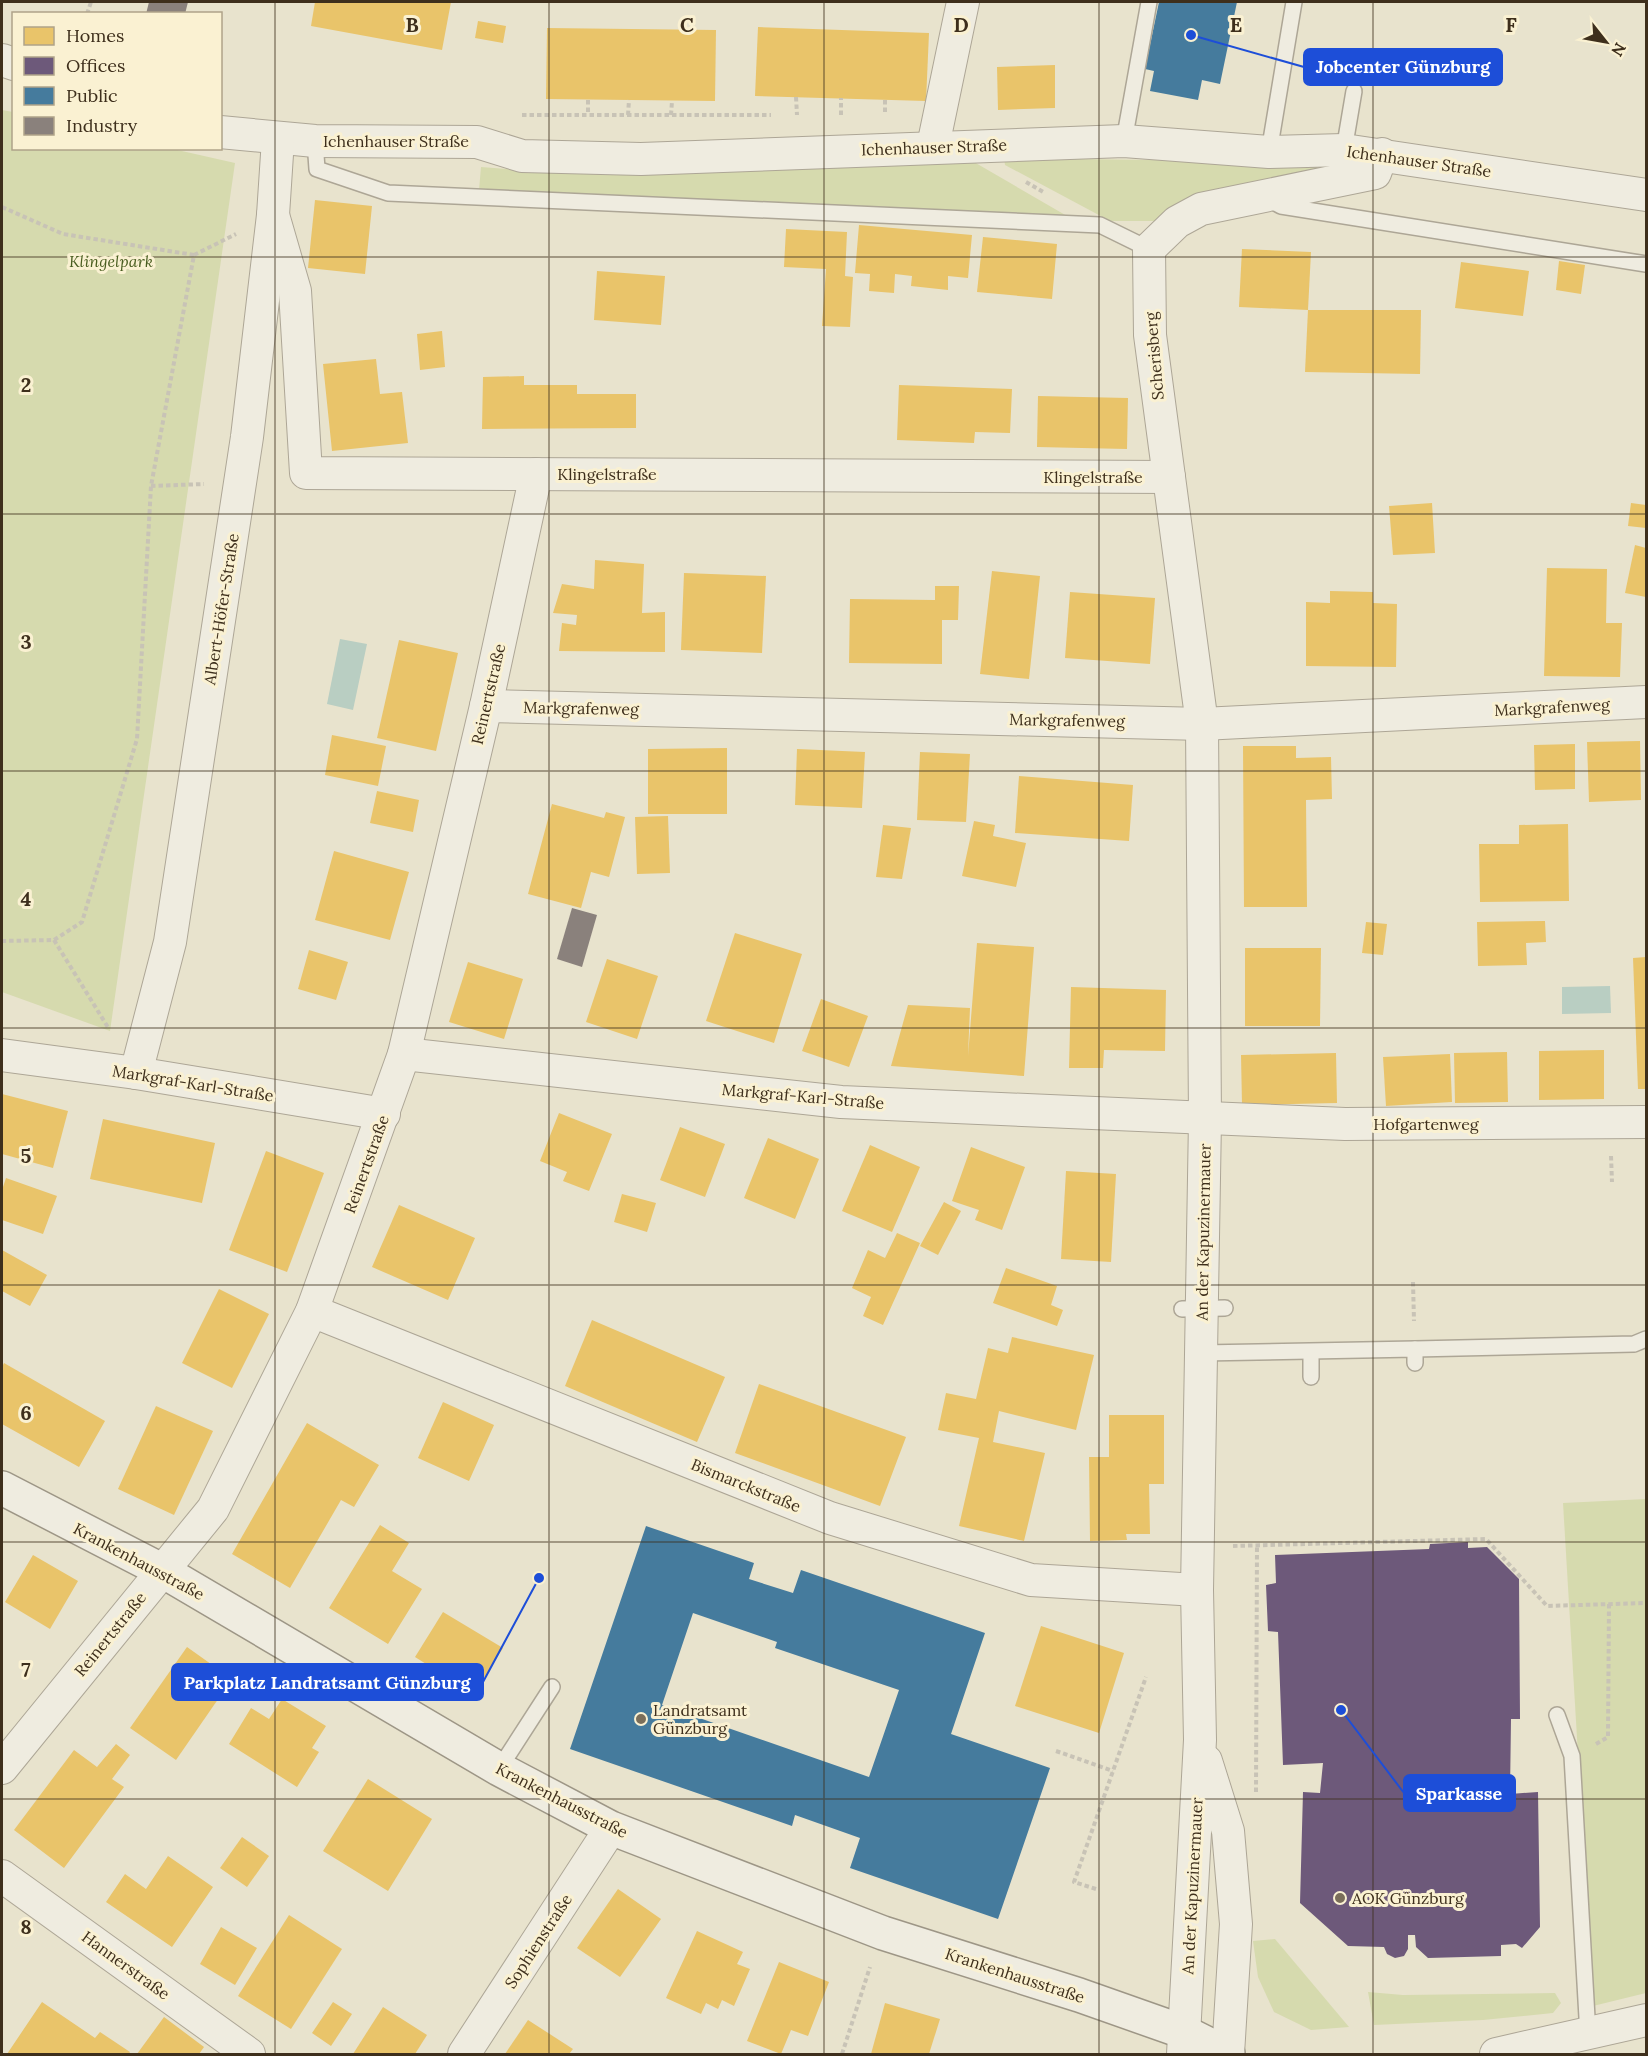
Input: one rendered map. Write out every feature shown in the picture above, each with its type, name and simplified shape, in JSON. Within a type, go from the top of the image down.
[{"type":"street","points":[[933,146],[963,2]]},
{"type":"street","name":"Ichenhauser Straße","points":[[222,132],[315,141],[477,142],[522,156],[641,159],[933,146],[1124,141],[1269,152],[1344,150],[1647,195]]},
{"type":"street","name":"Albert-Höfer-Straße","points":[[136,1074],[170,942],[240,483],[273,215],[278,139]]},
{"type":"street","points":[[1149,249],[1177,222],[1201,209],[1375,173],[1382,154]]},
{"type":"street","name":"Klingelstraße","points":[[273,215],[295,291],[306,472],[1169,477]]},
{"type":"street","name":"Scherisberg","points":[[1149,249],[1150,335],[1202,724]]},
{"type":"street","name":"Reinertstraße","points":[[2,1768],[213,1509],[312,1311],[404,1054],[486,706],[536,474]]},
{"type":"street","name":"Markgrafenweg","points":[[486,706],[1202,724],[1647,702]]},
{"type":"street","name":"An der Kapuzinermauer","points":[[1184,2043],[1200,1740],[1197,1590],[1201,1353],[1208,1222],[1202,724]]},
{"type":"street","name":"Markgraf-Karl-Straße","points":[[404,1054],[841,1102],[1205,1119]]},
{"type":"street","name":"Markgraf-Karl-Straße","points":[[2,1055],[384,1114]]},
{"type":"street","name":"Hofgartenweg","points":[[1205,1119],[1345,1124],[1647,1122]]},
{"type":"street","name":"Bismarckstraße","points":[[312,1311],[830,1518],[1030,1580],[1197,1590]]},
{"type":"street","name":"Krankenhausstraße","points":[[2,1488],[162,1570],[499,1769],[611,1828],[883,1933],[1079,1995],[1184,2043],[1228,2055]]},
{"type":"street","name":"An der Kapuzinermauer","points":[[1200,1740],[1228,1831],[1236,1924],[1228,2055]]},
{"type":"street","name":"Sophienstraße","points":[[464,2055],[611,1828]]},
{"type":"street","name":"Hannerstraße","points":[[2,1876],[249,2055]]},
{"type":"street","points":[[1497,2054],[1647,2020]]},
{"type":"lane","points":[[1124,141],[1149,2]]},
{"type":"lane","points":[[1269,152],[1294,2]]},
{"type":"lane","points":[[1344,150],[1354,91]]},
{"type":"lane","points":[[315,141],[317,169],[388,193],[1100,225],[1149,249]]},
{"type":"lane","points":[[1265,197],[1281,206],[1647,264]]},
{"type":"lane","points":[[1201,1353],[1311,1352],[1415,1356],[1634,1344],[1647,1339]]},
{"type":"lane","points":[[1311,1352],[1311,1377]]},
{"type":"lane","points":[[499,1769],[552,1687]]},
{"type":"lane","points":[[1557,1715],[1563,1737],[1572,1756],[1588,2035]]},
{"type":"path","points":[[796,97],[797,115]]},
{"type":"path","points":[[840,115],[841,98]]},
{"type":"path","points":[[588,100],[588,115]]},
{"type":"path","points":[[628,115],[629,100]]},
{"type":"path","points":[[885,100],[885,115]]},
{"type":"path","points":[[671,115],[672,101]]},
{"type":"path","points":[[522,115],[774,115]]},
{"type":"path","points":[[785,115],[808,115]]},
{"type":"path","points":[[830,115],[852,115]]},
{"type":"path","points":[[874,115],[939,115]]},
{"type":"path","points":[[1025,181],[1055,199]]},
{"type":"path","points":[[2,207],[63,234],[194,255],[151,486],[138,739],[82,922],[54,940],[2,942]]},
{"type":"path","points":[[151,486],[240,483]]},
{"type":"path","points":[[54,940],[136,1074]]},
{"type":"path","points":[[1413,1282],[1415,1356]]},
{"type":"path","points":[[1199,1546],[1486,1539],[1547,1606],[1647,1603]]},
{"type":"path","points":[[1256,1799],[1257,1545]]},
{"type":"path","points":[[1572,1756],[1608,1737],[1609,1604]]},
{"type":"path","points":[[1096,1889],[1074,1882],[1146,1677]]},
{"type":"path","points":[[1056,1751],[1113,1771]]},
{"type":"path","points":[[842,2055],[883,1933]]},
{"type":"green space","name":"Klingelpark","points":[[2,110],[12,112],[12,150],[177,150],[235,163],[110,1031],[2,992]]},
{"type":"green space","points":[[1004,158],[1318,162],[1316,176],[1159,221],[1110,221],[1005,165]]},
{"type":"green space","points":[[974,162],[1067,216],[479,190],[481,167],[573,174]]},
{"type":"green space","points":[[1646,1499],[1646,1993],[1593,2006],[1563,1503]]},
{"type":"green space","points":[[1275,1939],[1349,2027],[1311,2030],[1274,2012],[1258,1977],[1253,1941]]},
{"type":"green space","points":[[1368,1992],[1403,1995],[1555,1993],[1561,2003],[1553,2013],[1483,2020],[1374,2025]]},
{"type":"shaded area","points":[[340,639],[367,644],[353,710],[327,704]]},
{"type":"shaded area","points":[[1610,986],[1611,1013],[1562,1014],[1562,987]]},
{"type":"building: Homes","points":[[315,2],[451,2],[442,50],[311,26]]},
{"type":"building: Homes","points":[[478,21],[506,26],[503,43],[475,38]]},
{"type":"building: Homes","points":[[758,27],[929,33],[926,101],[755,96]]},
{"type":"building: Homes","points":[[547,28],[716,30],[715,101],[546,99]]},
{"type":"building: Homes","points":[[1055,65],[1055,108],[998,110],[997,67]]},
{"type":"building: Homes","points":[[315,200],[372,206],[365,274],[308,268]]},
{"type":"building: Homes","points":[[859,225],[972,235],[968,278],[948,276],[948,290],[911,286],[912,276],[895,274],[894,293],[869,291],[870,274],[855,273]]},
{"type":"building: Homes","points":[[786,229],[847,232],[845,276],[853,277],[850,327],[822,326],[826,269],[784,267]]},
{"type":"building: Homes","points":[[983,237],[1057,244],[1052,299],[977,292]]},
{"type":"building: Homes","points":[[1242,249],[1311,252],[1308,310],[1239,307]]},
{"type":"building: Homes","points":[[1559,261],[1585,265],[1581,294],[1556,290]]},
{"type":"building: Homes","points":[[1461,262],[1529,271],[1523,316],[1455,308]]},
{"type":"building: Homes","points":[[597,271],[665,276],[661,325],[594,320]]},
{"type":"building: Homes","points":[[1308,310],[1421,310],[1420,374],[1305,372]]},
{"type":"building: Homes","points":[[442,331],[445,367],[420,370],[417,334]]},
{"type":"building: Homes","points":[[376,359],[380,394],[402,392],[408,443],[332,451],[323,364]]},
{"type":"building: Homes","points":[[524,376],[524,385],[577,385],[577,394],[636,394],[636,428],[482,429],[483,377]]},
{"type":"building: Homes","points":[[899,385],[1012,389],[1010,433],[975,432],[974,443],[897,440]]},
{"type":"building: Homes","points":[[1038,396],[1128,398],[1127,449],[1037,447]]},
{"type":"building: Homes","points":[[1432,503],[1435,553],[1393,555],[1389,506]]},
{"type":"building: Homes","points":[[1631,503],[1646,505],[1646,528],[1628,526]]},
{"type":"building: Homes","points":[[1635,545],[1646,548],[1646,597],[1625,593]]},
{"type":"building: Homes","points":[[595,560],[644,564],[642,613],[665,612],[665,652],[559,651],[562,623],[576,625],[577,615],[553,613],[562,584],[594,589]]},
{"type":"building: Homes","points":[[1547,568],[1607,569],[1606,623],[1622,623],[1620,677],[1544,676]]},
{"type":"building: Homes","points":[[992,571],[1040,576],[1029,679],[980,674]]},
{"type":"building: Homes","points":[[684,573],[766,576],[762,653],[681,650]]},
{"type":"building: Homes","points":[[935,586],[959,586],[958,620],[942,620],[942,664],[849,663],[850,599],[935,600]]},
{"type":"building: Homes","points":[[1330,591],[1373,592],[1373,603],[1397,604],[1396,667],[1306,666],[1306,602],[1330,603]]},
{"type":"building: Homes","points":[[1070,592],[1155,598],[1150,664],[1065,658]]},
{"type":"building: Homes","points":[[399,640],[458,653],[436,751],[377,738]]},
{"type":"building: Homes","points":[[332,735],[386,746],[378,786],[325,775]]},
{"type":"building: Homes","points":[[1640,741],[1641,800],[1589,802],[1587,742]]},
{"type":"building: Homes","points":[[1575,744],[1575,789],[1535,790],[1534,745]]},
{"type":"building: Homes","points":[[1243,746],[1296,746],[1296,758],[1331,757],[1332,799],[1306,800],[1307,907],[1244,907]]},
{"type":"building: Homes","points":[[727,748],[727,814],[648,814],[648,749]]},
{"type":"building: Homes","points":[[797,749],[865,752],[862,808],[795,805]]},
{"type":"building: Homes","points":[[920,752],[970,754],[966,822],[917,820]]},
{"type":"building: Homes","points":[[1019,776],[1133,785],[1129,841],[1015,833]]},
{"type":"building: Homes","points":[[377,791],[419,800],[413,832],[370,823]]},
{"type":"building: Homes","points":[[552,804],[604,818],[606,812],[625,817],[609,877],[591,872],[581,908],[528,894]]},
{"type":"building: Homes","points":[[668,816],[670,873],[637,874],[635,817]]},
{"type":"building: Homes","points":[[974,821],[995,825],[993,836],[1026,843],[1016,887],[962,876]]},
{"type":"building: Homes","points":[[1568,824],[1569,901],[1480,902],[1479,844],[1519,844],[1519,825]]},
{"type":"building: Homes","points":[[883,825],[911,828],[902,879],[876,877]]},
{"type":"building: Homes","points":[[334,851],[409,872],[390,940],[315,920]]},
{"type":"building: Homes","points":[[1545,921],[1546,942],[1526,943],[1527,965],[1478,966],[1477,922]]},
{"type":"building: Homes","points":[[1366,922],[1387,924],[1383,955],[1362,953]]},
{"type":"building: Homes","points":[[735,933],[802,954],[774,1043],[706,1021]]},
{"type":"building: Homes","points":[[977,943],[1034,947],[1024,1076],[891,1066],[908,1005],[970,1008],[968,1056]]},
{"type":"building: Homes","points":[[1245,948],[1321,948],[1320,1026],[1245,1026]]},
{"type":"building: Homes","points":[[309,950],[348,962],[336,1000],[298,989]]},
{"type":"building: Homes","points":[[1646,957],[1646,1089],[1638,1089],[1633,958]]},
{"type":"building: Homes","points":[[607,959],[658,976],[637,1039],[586,1022]]},
{"type":"building: Homes","points":[[468,962],[523,979],[504,1039],[449,1022]]},
{"type":"building: Homes","points":[[1071,987],[1166,990],[1165,1051],[1104,1050],[1103,1068],[1069,1068]]},
{"type":"building: Homes","points":[[821,999],[868,1016],[849,1067],[802,1051]]},
{"type":"building: Homes","points":[[1604,1050],[1604,1099],[1539,1100],[1539,1051]]},
{"type":"building: Homes","points":[[1507,1052],[1508,1102],[1455,1103],[1454,1053]]},
{"type":"building: Homes","points":[[1336,1053],[1337,1103],[1242,1105],[1241,1055]]},
{"type":"building: Homes","points":[[1450,1054],[1452,1102],[1386,1106],[1383,1057]]},
{"type":"building: Homes","points":[[2,1094],[68,1111],[53,1168],[2,1154]]},
{"type":"building: Homes","points":[[559,1113],[612,1134],[589,1191],[563,1181],[567,1172],[540,1161]]},
{"type":"building: Homes","points":[[103,1119],[215,1143],[202,1203],[90,1179]]},
{"type":"building: Homes","points":[[680,1127],[725,1144],[705,1197],[660,1180]]},
{"type":"building: Homes","points":[[768,1138],[819,1159],[795,1219],[744,1198]]},
{"type":"building: Homes","points":[[870,1145],[920,1167],[892,1232],[842,1211]]},
{"type":"building: Homes","points":[[971,1147],[1025,1167],[1002,1230],[975,1220],[979,1210],[952,1201]]},
{"type":"building: Homes","points":[[266,1151],[324,1173],[287,1272],[229,1250]]},
{"type":"building: Homes","points":[[1066,1171],[1116,1174],[1111,1262],[1061,1259]]},
{"type":"building: Homes","points":[[6,1178],[57,1196],[43,1234],[2,1220],[2,1190]]},
{"type":"building: Homes","points":[[622,1194],[656,1203],[647,1232],[614,1222]]},
{"type":"building: Homes","points":[[944,1202],[961,1211],[938,1255],[920,1246]]},
{"type":"building: Homes","points":[[399,1205],[475,1238],[448,1300],[372,1267]]},
{"type":"building: Homes","points":[[897,1233],[920,1243],[883,1325],[863,1316],[871,1297],[852,1288],[868,1250],[885,1258]]},
{"type":"building: Homes","points":[[2,1250],[47,1275],[30,1306],[2,1291]]},
{"type":"building: Homes","points":[[1006,1268],[1057,1286],[1051,1305],[1063,1310],[1057,1326],[993,1303]]},
{"type":"building: Homes","points":[[219,1289],[269,1314],[232,1388],[182,1363]]},
{"type":"building: Homes","points":[[592,1320],[725,1377],[697,1442],[565,1386]]},
{"type":"building: Homes","points":[[1012,1337],[1094,1355],[1076,1430],[999,1411],[993,1442],[1045,1453],[1024,1541],[959,1526],[979,1438],[938,1430],[946,1393],[976,1399],[988,1348],[1008,1353]]},
{"type":"building: Homes","points":[[4,1363],[105,1421],[79,1467],[2,1424],[2,1367]]},
{"type":"building: Homes","points":[[759,1384],[906,1437],[880,1506],[735,1453]]},
{"type":"building: Homes","points":[[443,1402],[494,1425],[469,1481],[418,1458]]},
{"type":"building: Homes","points":[[156,1406],[213,1431],[174,1515],[118,1489]]},
{"type":"building: Homes","points":[[1109,1415],[1164,1415],[1164,1484],[1149,1484],[1150,1534],[1126,1534],[1127,1540],[1090,1541],[1089,1457],[1109,1457]]},
{"type":"building: Homes","points":[[307,1423],[379,1465],[354,1507],[341,1500],[290,1588],[232,1554]]},
{"type":"building: Homes","points":[[380,1525],[409,1543],[392,1571],[422,1589],[388,1644],[329,1608]]},
{"type":"building: Homes","points":[[33,1555],[78,1581],[50,1629],[5,1602]]},
{"type":"building: Homes","points":[[443,1612],[503,1648],[474,1694],[415,1657]]},
{"type":"building: Homes","points":[[1041,1626],[1124,1653],[1099,1733],[1015,1706]]},
{"type":"building: Homes","points":[[187,1647],[232,1679],[176,1760],[130,1728]]},
{"type":"building: Homes","points":[[282,1699],[326,1726],[312,1748],[319,1752],[297,1787],[229,1744],[251,1708],[269,1719]]},
{"type":"building: Homes","points":[[116,1744],[130,1755],[112,1779],[124,1787],[64,1868],[14,1830],[74,1750],[97,1767]]},
{"type":"building: Homes","points":[[368,1779],[432,1819],[388,1891],[323,1851]]},
{"type":"building: Homes","points":[[242,1837],[269,1856],[247,1887],[220,1868]]},
{"type":"building: Homes","points":[[168,1856],[213,1887],[172,1947],[106,1902],[125,1874],[146,1889]]},
{"type":"building: Homes","points":[[618,1889],[661,1919],[620,1977],[577,1948]]},
{"type":"building: Homes","points":[[289,1915],[342,1949],[291,2029],[238,1996]]},
{"type":"building: Homes","points":[[221,1927],[257,1948],[235,1985],[200,1964]]},
{"type":"building: Homes","points":[[697,1931],[743,1952],[737,1964],[750,1969],[734,2006],[722,2000],[718,2009],[706,2003],[701,2014],[666,1998]]},
{"type":"building: Homes","points":[[779,1962],[829,1982],[808,2036],[791,2030],[781,2054],[747,2041]]},
{"type":"building: Homes","points":[[42,2002],[95,2038],[100,2032],[130,2052],[129,2054],[7,2054]]},
{"type":"building: Homes","points":[[333,2002],[352,2014],[331,2046],[312,2033]]},
{"type":"building: Homes","points":[[885,2003],[940,2019],[929,2054],[871,2054]]},
{"type":"building: Homes","points":[[383,2007],[427,2035],[415,2054],[353,2054]]},
{"type":"building: Homes","points":[[164,2017],[204,2047],[199,2054],[137,2054]]},
{"type":"building: Homes","points":[[528,2020],[573,2049],[569,2054],[505,2054]]},
{"type":"building: Offices","points":[[1468,1542],[1468,1548],[1487,1547],[1519,1579],[1520,1719],[1511,1719],[1510,1794],[1538,1792],[1540,1927],[1522,1948],[1516,1944],[1501,1945],[1501,1956],[1428,1958],[1416,1947],[1415,1935],[1408,1935],[1408,1949],[1404,1956],[1395,1958],[1387,1954],[1384,1947],[1348,1946],[1300,1903],[1303,1792],[1320,1793],[1323,1763],[1283,1765],[1278,1632],[1268,1631],[1266,1585],[1276,1583],[1275,1555],[1429,1549],[1430,1544]]},
{"type":"building: Public","points":[[1159,2],[1237,2],[1220,84],[1202,80],[1198,100],[1150,91],[1154,71],[1145,69]]},
{"type":"building: Public","name":"Landratsamt Günzburg","points":[[646,1526],[754,1563],[749,1579],[793,1593],[801,1570],[985,1633],[951,1734],[1050,1768],[998,1919],[850,1868],[860,1838],[795,1815],[792,1826],[570,1749]],"holes":[[[693,1613],[777,1642],[775,1648],[899,1690],[869,1777],[662,1705]]]},
{"type":"building: Industry","points":[[149,2],[188,2],[186,12],[146,12]]},
{"type":"building: Industry","points":[[572,908],[597,915],[582,967],[557,959]]},
{"type":"place","name":"Jobcenter Günzburg","points":[[1191,35]]},
{"type":"place","name":"Parkplatz Landratsamt Günzburg","points":[[539,1578]]},
{"type":"place","name":"Sparkasse","points":[[1341,1710]]},
{"type":"place","name":"Landratsamt Günzburg","points":[[641,1719]]},
{"type":"place","name":"AOK Günzburg","points":[[1340,1898]]}]
